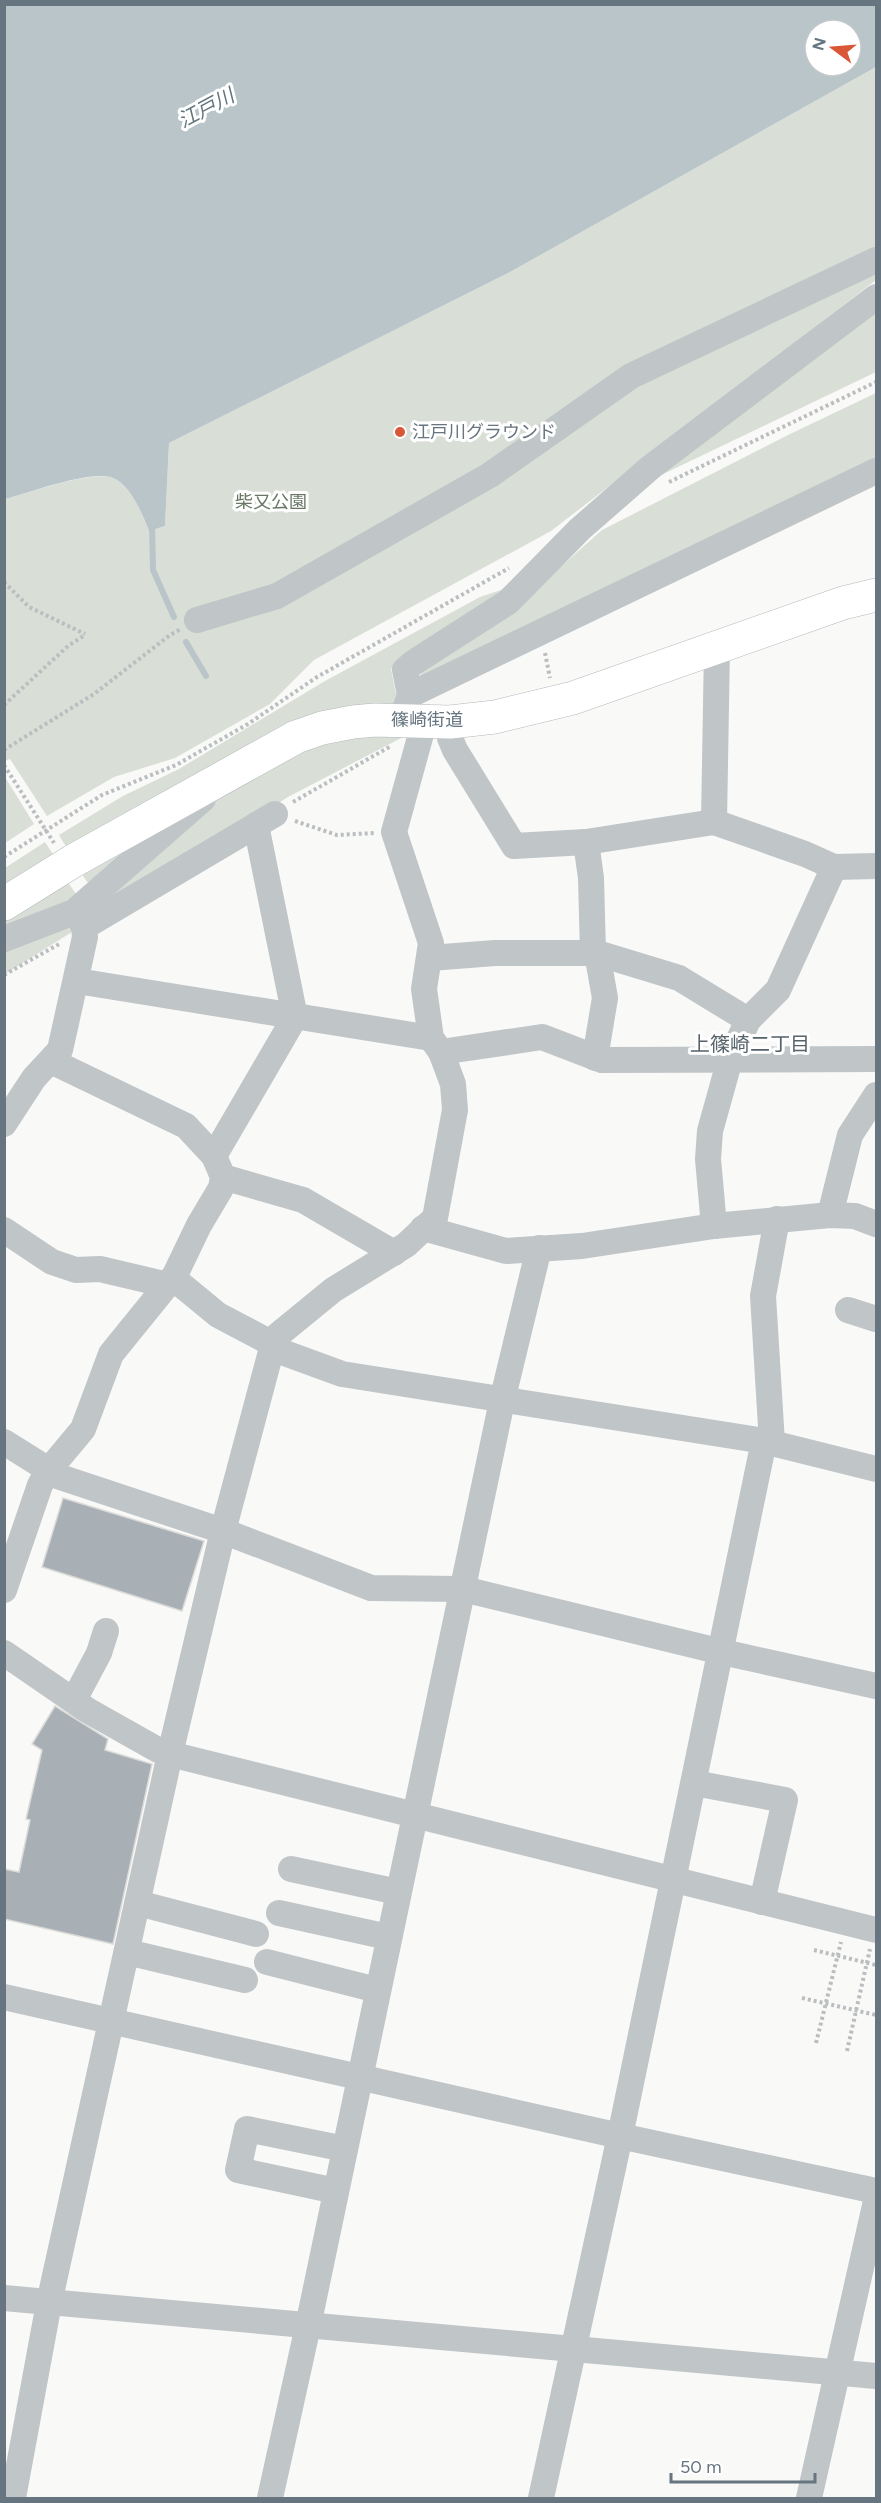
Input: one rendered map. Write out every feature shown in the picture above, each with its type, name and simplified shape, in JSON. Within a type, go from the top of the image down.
[{"type":"main road","name":"篠崎街道","points":[[4,904],[73,861],[245,763],[296,737],[322,728],[375,720],[416,721],[495,717],[573,698],[843,603],[876,595]]},
{"type":"street","points":[[197,620],[277,596],[490,475],[631,376],[876,260]]},
{"type":"street","points":[[13,2499],[49,2303],[170,1754],[223,1531],[272,1346],[278,1335],[333,1290],[394,1252],[435,1218],[455,1110],[453,1084],[436,1045],[424,989],[431,943],[394,832],[416,721],[405,670],[412,663],[508,602],[580,529],[651,467],[876,297]]},
{"type":"street","points":[[416,721],[541,632],[876,471]]},
{"type":"street","points":[[714,822],[717,647]]},
{"type":"street","points":[[416,721],[450,738],[455,750],[514,846],[586,842],[714,822],[806,854],[834,867],[876,866]]},
{"type":"street","points":[[75,926],[245,763]]},
{"type":"street","points":[[4,939],[75,926],[265,819],[295,1017],[218,1167]]},
{"type":"street","points":[[586,842],[591,878],[595,953],[605,998],[595,1058]]},
{"type":"street","points":[[714,1226],[708,1159],[710,1131],[730,1059],[748,1020],[778,990],[834,867]]},
{"type":"street","points":[[4,1124],[34,1078],[60,1050],[85,938],[75,926]]},
{"type":"street","points":[[430,958],[495,953],[595,953],[679,978],[748,1020]]},
{"type":"street","points":[[77,981],[295,1017],[436,1045],[542,1037],[595,1058],[876,1059]]},
{"type":"street","points":[[4,1590],[36,1495],[48,1471],[83,1429],[111,1354],[170,1282],[221,1188],[218,1167],[186,1126],[51,1061]]},
{"type":"street","points":[[830,1215],[850,1135],[876,1095]]},
{"type":"street","points":[[218,1167],[303,1200],[394,1252]]},
{"type":"street","points":[[423,1228],[506,1251],[582,1246],[714,1226],[830,1215],[855,1216],[876,1224]]},
{"type":"street","points":[[541,2499],[768,1442],[763,1296],[777,1219]]},
{"type":"street","points":[[4,1230],[52,1262],[76,1270],[100,1269],[170,1282],[218,1315],[272,1346],[342,1374],[768,1442],[876,1469]]},
{"type":"street","points":[[270,2499],[502,1401],[538,1248]]},
{"type":"street","points":[[848,1310],[876,1319]]},
{"type":"street","points":[[4,1442],[48,1471],[223,1531],[370,1588],[463,1589],[722,1652],[876,1686]]},
{"type":"street","points":[[74,1700],[99,1653],[106,1631]]},
{"type":"street","points":[[4,1653],[118,1727],[170,1754],[762,1902],[874,1937]]},
{"type":"street","points":[[694,1783],[785,1800],[762,1902]]},
{"type":"street","points":[[291,1869],[398,1892]]},
{"type":"street","points":[[138,1903],[256,1934]]},
{"type":"street","points":[[279,1912],[388,1937]]},
{"type":"street","points":[[127,1952],[245,1980]]},
{"type":"street","points":[[267,1962],[377,1990]]},
{"type":"street","points":[[4,1997],[620,2136],[876,2191]]},
{"type":"street","points":[[336,2191],[238,2170],[247,2129],[345,2149]]},
{"type":"street","points":[[809,2499],[876,2201]]},
{"type":"street","points":[[4,2298],[876,2376]]},
{"type":"path","points":[[4,582],[30,607],[85,634],[68,646],[4,705]]},
{"type":"path","points":[[4,750],[94,694],[170,635],[197,620]]},
{"type":"path","points":[[541,632],[552,687]]},
{"type":"path","points":[[4,857],[102,795],[176,765],[248,724],[317,677]]},
{"type":"path","points":[[265,819],[416,721]]},
{"type":"path","points":[[4,765],[52,840]]},
{"type":"path","points":[[265,819],[337,835],[394,832]]},
{"type":"path","points":[[4,975],[75,926]]},
{"type":"path","points":[[816,2043],[842,1935]]},
{"type":"path","points":[[847,2051],[874,1937]]},
{"type":"path","points":[[814,1950],[876,1965]]},
{"type":"path","points":[[802,1998],[876,2015]]},
{"type":"green space","name":"柴又公園","points":[[876,67],[876,280],[551,531],[314,660],[270,704],[175,758],[114,777],[47,816],[10,759],[5,761],[5,499],[76,480],[103,476],[119,481],[125,487],[135,501],[149,531],[165,526],[169,443],[510,272],[856,78],[863,78],[863,74]]},
{"type":"green space","points":[[876,310],[876,372],[657,477]]},
{"type":"green space","points":[[876,393],[876,459],[419,678],[424,667],[512,610],[602,530]]},
{"type":"green space","points":[[504,589],[506,592],[391,669],[397,699],[392,706],[68,850],[59,835],[123,796],[179,769],[325,681],[480,597]]},
{"type":"green space","points":[[349,733],[405,736],[288,797],[217,842],[91,912],[190,818],[252,771]]},
{"type":"green space","points":[[5,777],[34,824],[4,843]]},
{"type":"green space","points":[[184,809],[93,890],[81,873]]},
{"type":"green space","points":[[45,842],[56,859],[5,892],[5,868]]},
{"type":"green space","points":[[65,878],[80,900],[5,932],[5,917]]},
{"type":"green space","points":[[65,925],[72,932],[5,974],[5,945]]},
{"type":"water","name":"江戸川","points":[[5,4],[876,5],[876,67],[863,74],[863,18],[803,18],[803,78],[856,78],[510,272],[169,443],[165,526],[149,531],[130,493],[113,478],[91,477],[44,487],[5,499]]},
{"type":"building","points":[[63,1498],[204,1541],[182,1611],[42,1567]]},
{"type":"building","points":[[55,1706],[108,1739],[105,1750],[152,1764],[113,1944],[4,1919],[4,1869],[19,1872],[30,1820],[26,1819],[42,1750],[32,1744]]},
{"type":"waterway","points":[[152,523],[153,570],[174,617]]},
{"type":"waterway","points":[[186,642],[206,676]]},
{"type":"place","name":"江戸川グラウンド","points":[[400,432]]},
{"type":"district","name":"上篠崎二丁目","points":[[750,1044]]}]
